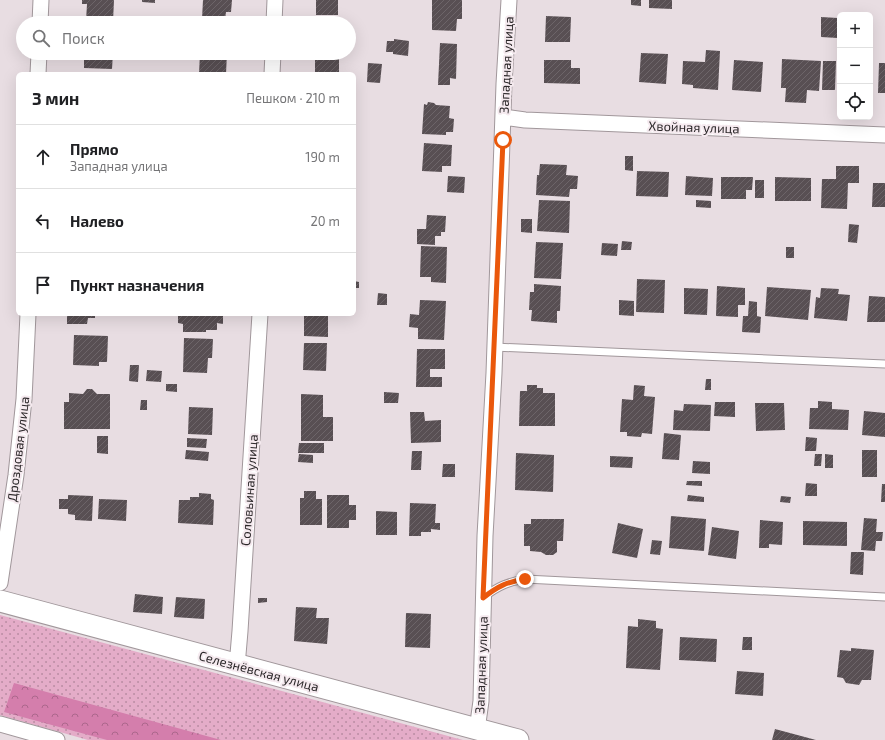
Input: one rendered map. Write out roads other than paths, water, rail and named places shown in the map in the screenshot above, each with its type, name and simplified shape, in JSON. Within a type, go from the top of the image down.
[{"type":"street","points":[[40,16],[41,0]]},
{"type":"street","points":[[274,16],[275,0]]},
{"type":"street","name":"Западная улица","points":[[477,730],[481,701],[483,598],[509,0]]},
{"type":"street","points":[[38,72],[39,60]]},
{"type":"street","points":[[272,72],[273,60]]},
{"type":"street","name":"Хвойная улица","points":[[503,116],[532,120],[885,135]]},
{"type":"street","name":"Дроздовая улица","points":[[0,583],[15,483],[24,399],[28,316]]},
{"type":"street","name":"Соловьиная улица","points":[[236,666],[240,631],[260,316]]},
{"type":"street","name":"Селезнёвская улица","points":[[0,601],[236,666],[518,740]]},
{"type":"street","points":[[0,724],[57,740]]},
{"type":"lane","points":[[494,347],[885,364]]},
{"type":"lane","points":[[483,598],[492,591],[509,582],[525,579],[885,597]]}]
